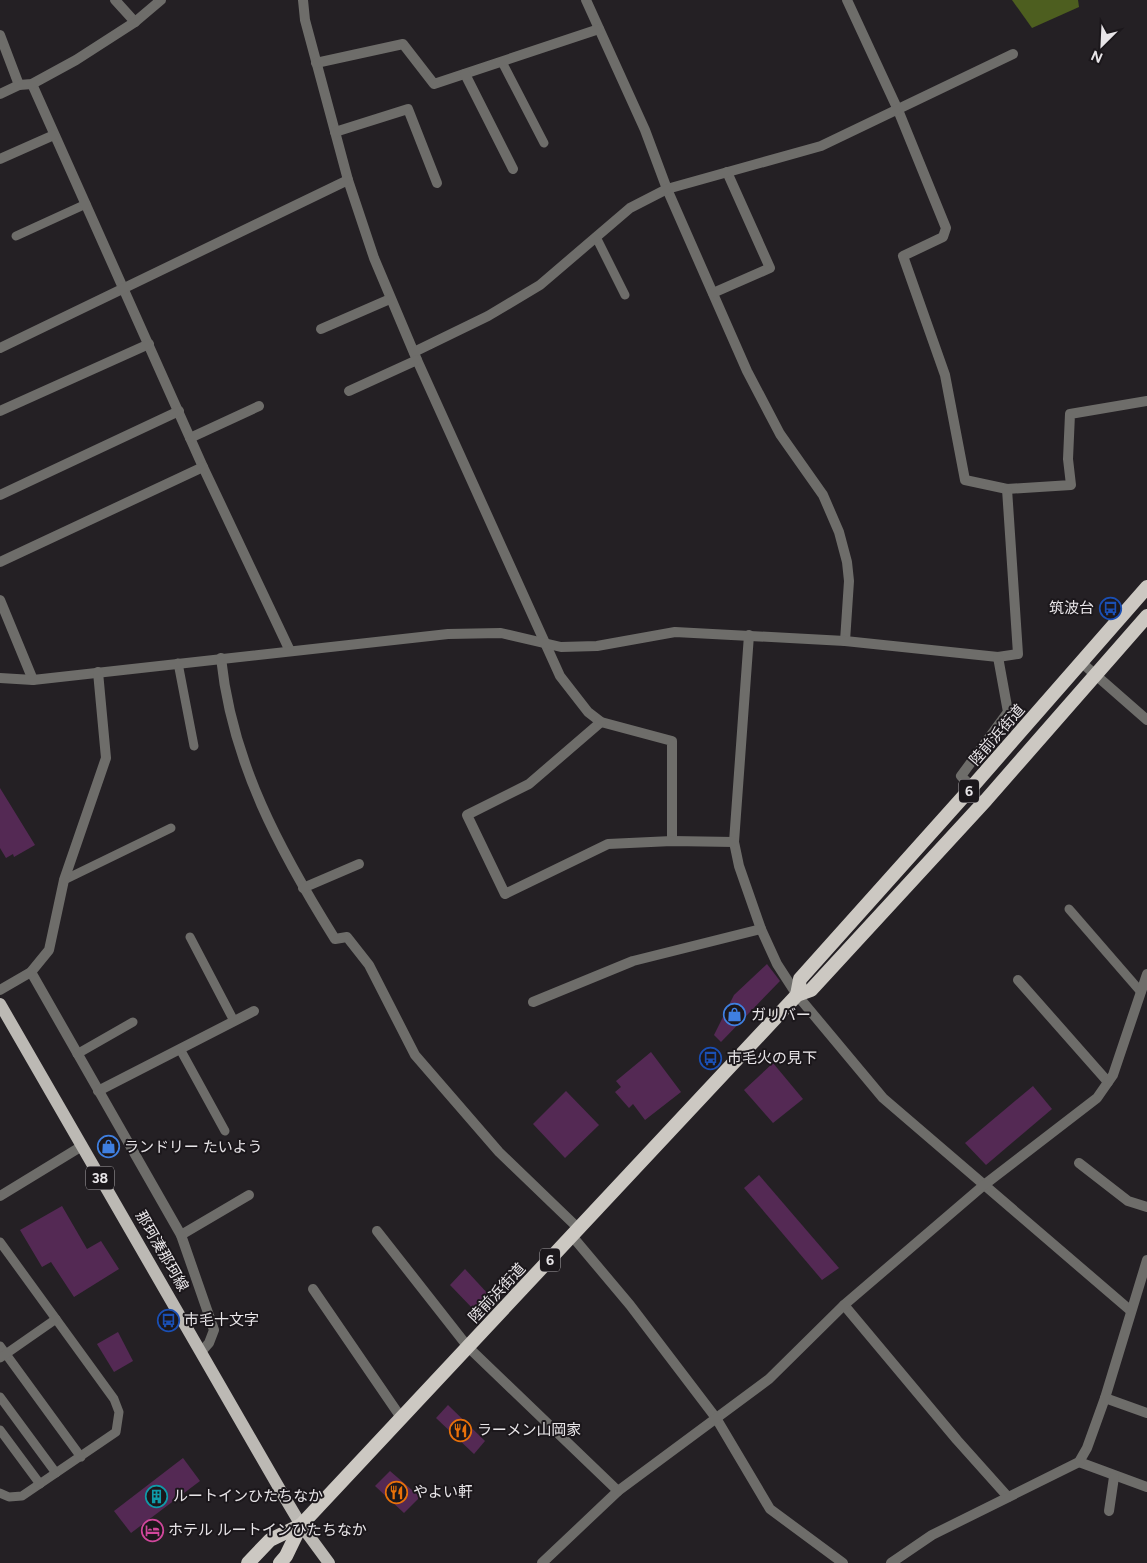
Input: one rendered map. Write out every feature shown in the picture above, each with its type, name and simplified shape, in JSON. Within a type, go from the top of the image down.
[{"type":"highway","name":"陸前浜街道","points":[[797,995],[800,979],[1082,663],[1147,587]]},
{"type":"highway","name":"陸前浜街道","points":[[280,1563],[286,1556],[301,1525],[797,995],[811,990],[986,800],[1147,616]]},
{"type":"highway","name":"陸前浜街道","points":[[248,1563],[270,1540],[301,1525]]},
{"type":"main road","name":"那珂湊那珂線","points":[[0,1004],[301,1525],[329,1563]]},
{"type":"street","points":[[116,0],[136,22]]},
{"type":"street","points":[[0,94],[19,84],[32,84],[76,60],[136,22],[161,0]]},
{"type":"street","points":[[303,0],[304,20],[334,132],[348,180],[390,299],[560,676],[588,712],[600,722],[672,741],[672,841]]},
{"type":"street","points":[[586,0],[645,130],[666,188],[747,371],[780,434],[823,495],[839,532],[847,562],[845,641]]},
{"type":"street","points":[[847,0],[898,110],[946,228],[943,237],[903,256],[945,375],[965,480],[1007,488],[1071,485],[1068,459],[1070,414],[1147,401]]},
{"type":"street","points":[[316,63],[403,44],[434,84],[599,30]]},
{"type":"street","points":[[0,35],[19,84]]},
{"type":"street","points":[[349,391],[416,356],[540,285],[630,208],[666,188],[821,146],[1013,54]]},
{"type":"street","points":[[465,74],[513,169]]},
{"type":"street","points":[[32,84],[203,467],[290,651]]},
{"type":"street","points":[[334,132],[408,109],[437,183]]},
{"type":"street","points":[[0,158],[54,135]]},
{"type":"street","points":[[713,293],[770,268],[727,172]]},
{"type":"street","points":[[0,348],[124,290],[348,180]]},
{"type":"street","points":[[321,329],[390,299]]},
{"type":"street","points":[[0,411],[149,344]]},
{"type":"street","points":[[190,438],[259,406]]},
{"type":"street","points":[[0,495],[179,411]]},
{"type":"street","points":[[0,562],[203,467]]},
{"type":"street","points":[[0,678],[33,680],[448,634],[501,633],[561,647],[597,646],[675,632],[845,641],[998,657],[1018,654],[1007,488]]},
{"type":"street","points":[[0,600],[33,680]]},
{"type":"street","points":[[749,635],[734,842],[739,866],[761,929],[777,964],[797,995],[883,1098],[1131,1312]]},
{"type":"street","points":[[972,787],[962,776],[1008,712],[998,657]]},
{"type":"street","points":[[221,658],[224,687],[238,748],[273,832],[303,888],[335,939],[347,937],[369,965],[415,1055],[499,1152],[576,1233],[716,1418],[770,1509],[843,1563]]},
{"type":"street","points":[[1082,663],[1147,720]]},
{"type":"street","points":[[0,990],[31,972],[49,950],[64,880],[106,758],[98,672]]},
{"type":"street","points":[[600,722],[529,784],[467,815],[505,894],[608,844],[672,841],[734,842]]},
{"type":"street","points":[[303,888],[359,864]]},
{"type":"street","points":[[533,1002],[633,961],[761,929]]},
{"type":"street","points":[[31,972],[181,1235],[214,1330],[209,1343],[201,1352]]},
{"type":"street","points":[[542,1563],[618,1490],[770,1379],[844,1306],[984,1184],[1096,1098],[1113,1075],[1147,974]]},
{"type":"street","points":[[1018,980],[1108,1082]]},
{"type":"street","points":[[98,1091],[254,1011]]},
{"type":"street","points":[[0,1196],[82,1146]]},
{"type":"street","points":[[1079,1163],[1128,1201],[1147,1207]]},
{"type":"street","points":[[181,1235],[249,1195]]},
{"type":"street","points":[[377,1231],[468,1347],[618,1490]]},
{"type":"street","points":[[891,1563],[932,1535],[1078,1462],[1087,1448],[1147,1260]]},
{"type":"street","points":[[313,1289],[402,1418]]},
{"type":"street","points":[[844,1306],[957,1440],[1008,1496]]},
{"type":"street","points":[[1104,1398],[1147,1413]]},
{"type":"street","points":[[1078,1462],[1114,1477],[1147,1487]]},
{"type":"street","points":[[1109,1511],[1114,1477]]},
{"type":"lane","points":[[502,62],[544,143]]},
{"type":"lane","points":[[16,236],[86,204]]},
{"type":"lane","points":[[596,236],[624,295]]},
{"type":"lane","points":[[178,663],[194,746]]},
{"type":"lane","points":[[64,880],[171,828]]},
{"type":"lane","points":[[1069,909],[1141,992]]},
{"type":"lane","points":[[190,938],[234,1021]]},
{"type":"lane","points":[[77,1054],[133,1022]]},
{"type":"lane","points":[[180,1049],[225,1131]]},
{"type":"lane","points":[[0,1242],[114,1399],[119,1412],[116,1432],[80,1457],[22,1496],[9,1497],[0,1493]]},
{"type":"lane","points":[[3,1356],[56,1319]]},
{"type":"lane","points":[[0,1346],[3,1356],[80,1457]]},
{"type":"lane","points":[[0,1397],[56,1473]]},
{"type":"lane","points":[[0,1430],[40,1484]]},
{"type":"green space","points":[[1012,0],[1078,0],[1079,7],[1032,28]]},
{"type":"building","points":[[0,788],[35,845],[14,857],[13,854],[6,858],[0,848]]},
{"type":"building","name":"ガリバー","points":[[767,964],[780,981],[721,1042],[714,1035],[734,995]]},
{"type":"building","points":[[651,1052],[681,1092],[645,1120],[633,1104],[629,1108],[615,1092],[621,1087],[616,1081]]},
{"type":"building","points":[[773,1063],[803,1099],[773,1123],[744,1090]]},
{"type":"building","points":[[1033,1086],[1052,1109],[986,1165],[965,1143]]},
{"type":"building","points":[[566,1091],[599,1125],[565,1158],[533,1124]]},
{"type":"building","points":[[759,1175],[839,1268],[822,1280],[744,1188]]},
{"type":"building","points":[[62,1206],[87,1249],[101,1241],[119,1269],[74,1297],[51,1262],[42,1267],[20,1230]]},
{"type":"building","points":[[465,1269],[489,1295],[475,1311],[450,1285]]},
{"type":"building","points":[[118,1332],[133,1361],[114,1372],[97,1344]]},
{"type":"building","name":"ラーメン山岡家","points":[[448,1405],[485,1441],[474,1454],[436,1418]]},
{"type":"building","name":"ルートインひたちなか","points":[[183,1458],[200,1481],[131,1533],[114,1511]]},
{"type":"building","name":"やよい軒","points":[[390,1471],[420,1497],[404,1513],[375,1486]]},
{"type":"place","name":"筑波台","points":[[1110,608]]},
{"type":"place","name":"ガリバー","points":[[735,1015]]},
{"type":"place","name":"市毛火の見下","points":[[711,1058]]},
{"type":"place","name":"ランドリー たいよう","points":[[108,1147]]},
{"type":"place","name":"市毛十文字","points":[[168,1320]]},
{"type":"place","name":"ラーメン山岡家","points":[[461,1430]]},
{"type":"place","name":"やよい軒","points":[[397,1492]]},
{"type":"place","name":"ルートインひたちなか","points":[[157,1496]]},
{"type":"place","name":"ホテル ルートインひたちなか","points":[[152,1530]]}]
